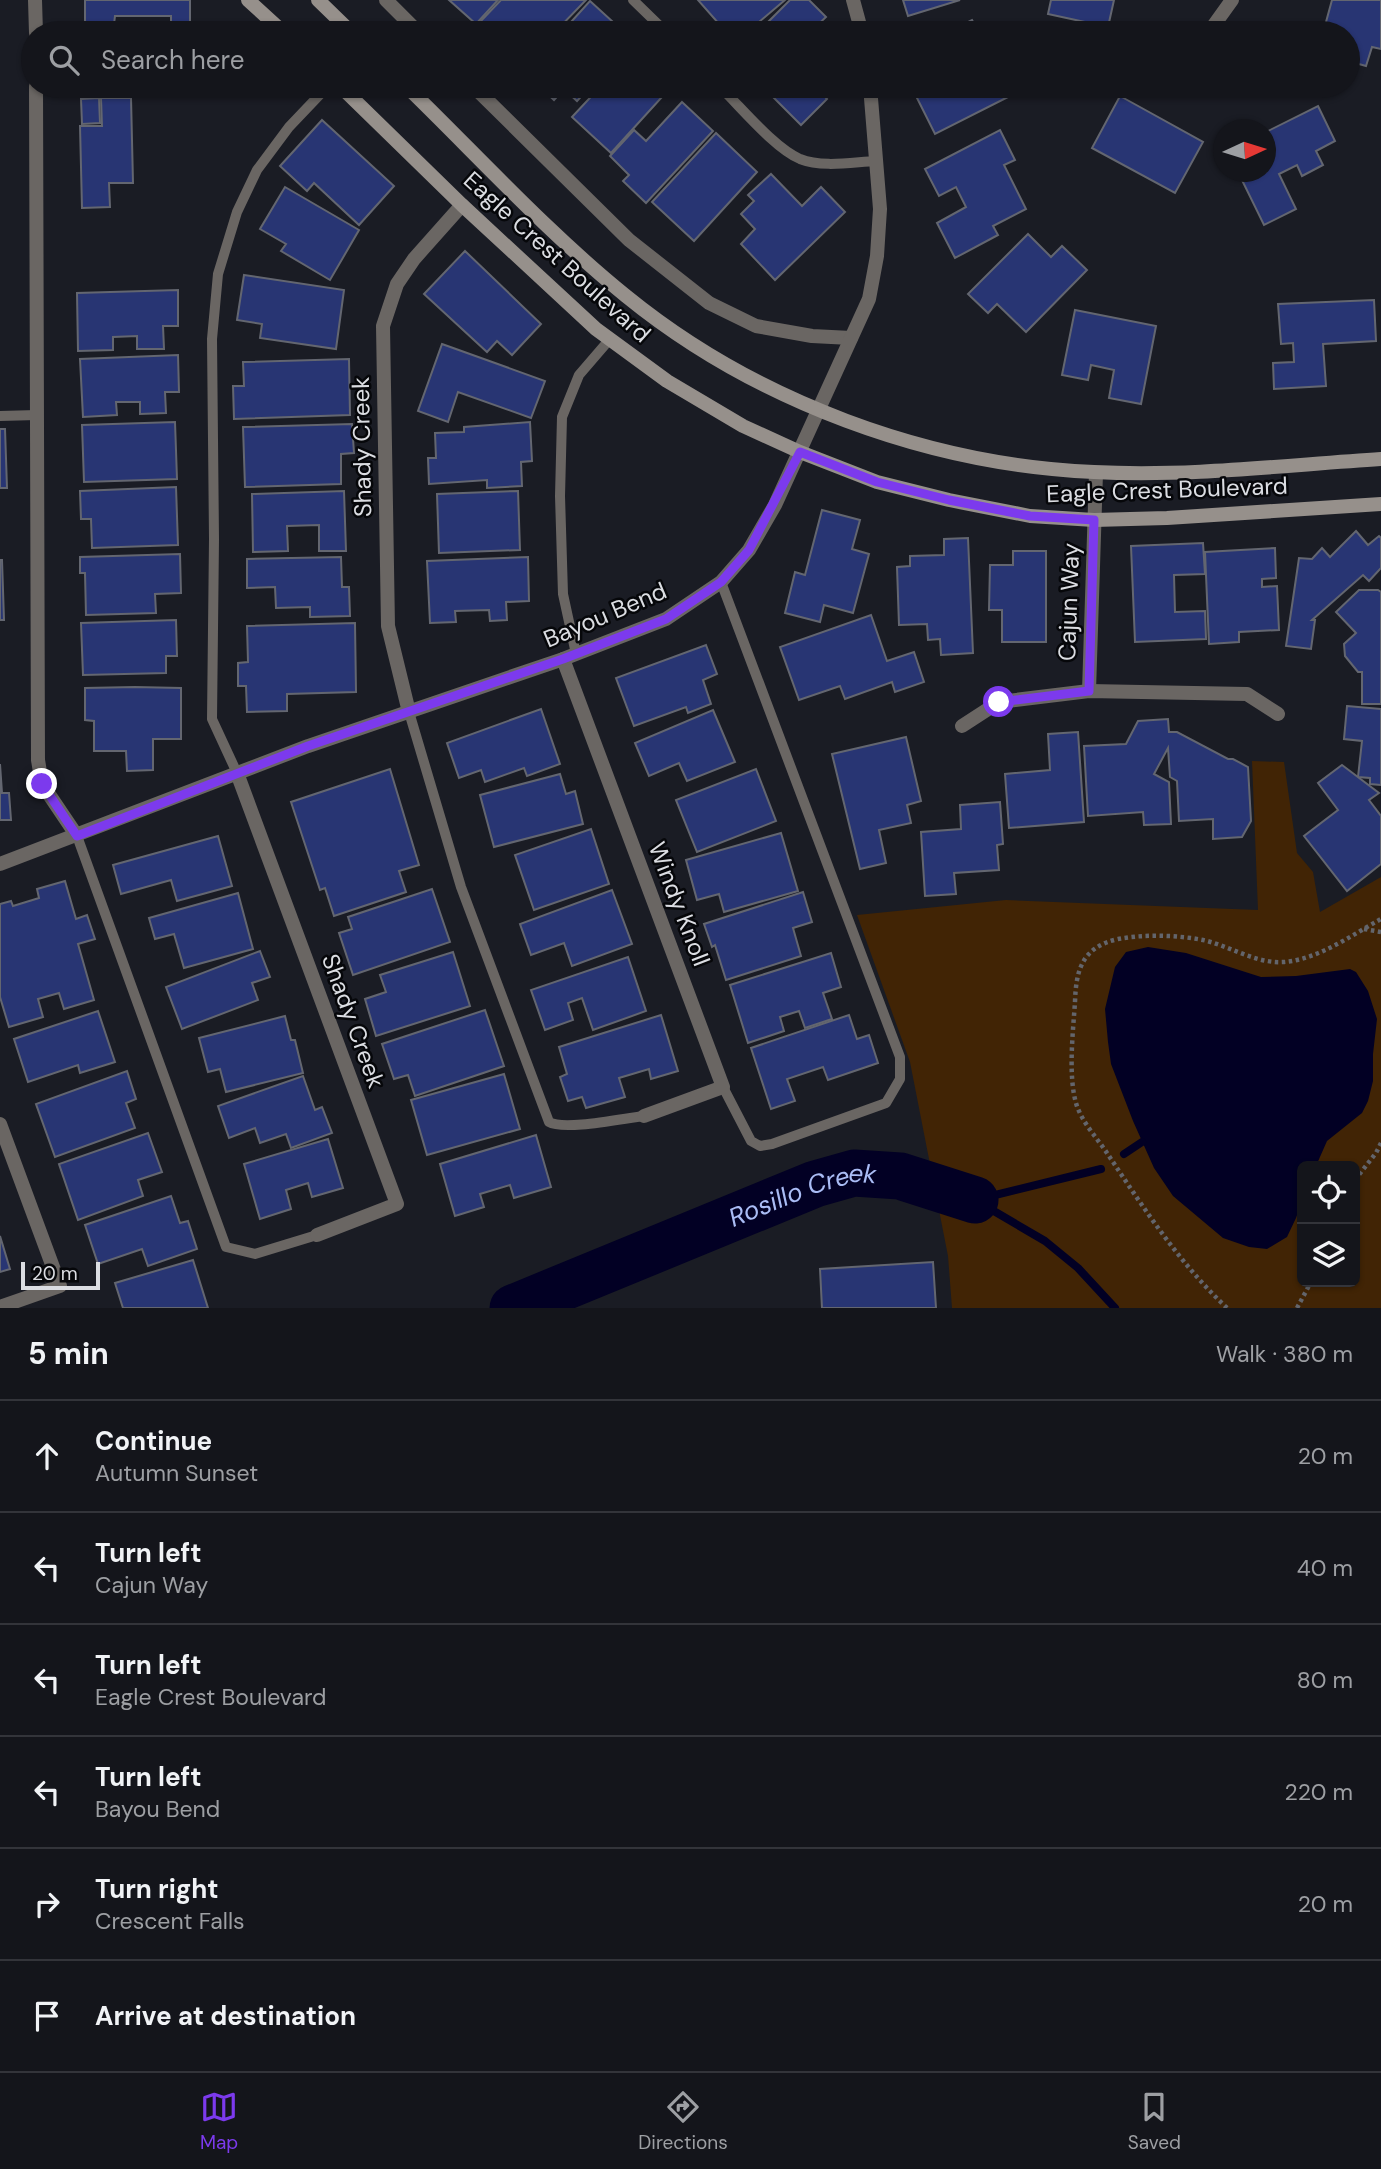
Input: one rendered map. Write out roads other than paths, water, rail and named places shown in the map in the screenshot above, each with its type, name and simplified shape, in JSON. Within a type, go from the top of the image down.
[{"type":"main road","points":[[248,0],[271,21]]},
{"type":"main road","points":[[318,0],[340,21]]},
{"type":"main road","name":"Eagle Crest Boulevard","points":[[352,98],[462,205],[596,329],[667,381],[743,426],[800,452],[877,482],[1030,516],[1094,520],[1167,518],[1381,504]]},
{"type":"main road","name":"Eagle Crest Boulevard","points":[[418,98],[579,255],[627,297],[691,343],[765,385],[817,409],[891,437],[986,461],[1050,470],[1096,472],[1237,469],[1381,459]]},
{"type":"street","points":[[36,0],[36,21]]},
{"type":"street","points":[[386,0],[407,21]]},
{"type":"street","points":[[853,0],[859,21]]},
{"type":"street","points":[[1217,21],[1232,0]]},
{"type":"street","points":[[36,98],[38,760],[42,784],[77,836]]},
{"type":"street","points":[[485,98],[629,240],[709,303],[756,326],[812,336],[850,338]]},
{"type":"street","name":"Bayou Bend","points":[[0,864],[237,773],[569,657],[666,619],[721,582],[749,550],[800,452],[817,409],[869,299],[877,256],[880,209],[871,98]]},
{"type":"street","name":"Shady Creek","points":[[409,712],[388,626],[383,326],[397,284],[414,260],[462,205]]},
{"type":"street","name":"Cajun Way","points":[[1089,691],[1096,472]]},
{"type":"street","name":"Windy Knoll","points":[[569,657],[723,1087]]},
{"type":"street","points":[[962,726],[999,702],[1089,691],[1247,694],[1278,715]]},
{"type":"street","name":"Shady Creek","points":[[237,773],[397,1205],[317,1235]]},
{"type":"street","points":[[644,1116],[723,1087]]},
{"type":"street","points":[[0,1124],[60,1286],[0,1307]]},
{"type":"lane","points":[[633,0],[655,21]]},
{"type":"lane","points":[[237,773],[212,719],[212,339],[218,274],[237,212],[257,170],[289,127],[317,98]]},
{"type":"lane","points":[[731,98],[780,147],[800,159],[824,163],[876,161]]},
{"type":"lane","points":[[569,657],[563,594],[562,417],[579,375],[610,339]]},
{"type":"lane","points":[[0,416],[37,415]]},
{"type":"lane","points":[[721,582],[900,1057],[900,1079],[886,1103],[772,1144],[760,1146],[751,1141],[723,1087]]},
{"type":"lane","points":[[409,712],[461,887],[549,1122],[555,1126],[644,1116]]},
{"type":"lane","points":[[77,836],[226,1247],[255,1254],[317,1235]]},
{"type":"water","points":[[1148,947],[1186,953],[1261,977],[1296,976],[1350,969],[1356,972],[1368,991],[1377,1019],[1373,1081],[1368,1101],[1362,1113],[1327,1141],[1318,1161],[1297,1161],[1297,1215],[1287,1237],[1267,1249],[1249,1247],[1223,1238],[1173,1196],[1154,1168],[1111,1064],[1108,1042],[1105,1009],[1115,967],[1126,952]]},
{"type":"waterway","name":"Rosillo Creek","points":[[1124,1154],[1142,1142]]},
{"type":"waterway","name":"Rosillo Creek","points":[[975,1200],[1101,1169]]},
{"type":"waterway","name":"Rosillo Creek","points":[[513,1308],[815,1184],[854,1173],[900,1176],[975,1200]]},
{"type":"waterway","points":[[975,1200],[1045,1241],[1078,1268],[1115,1308]]}]
